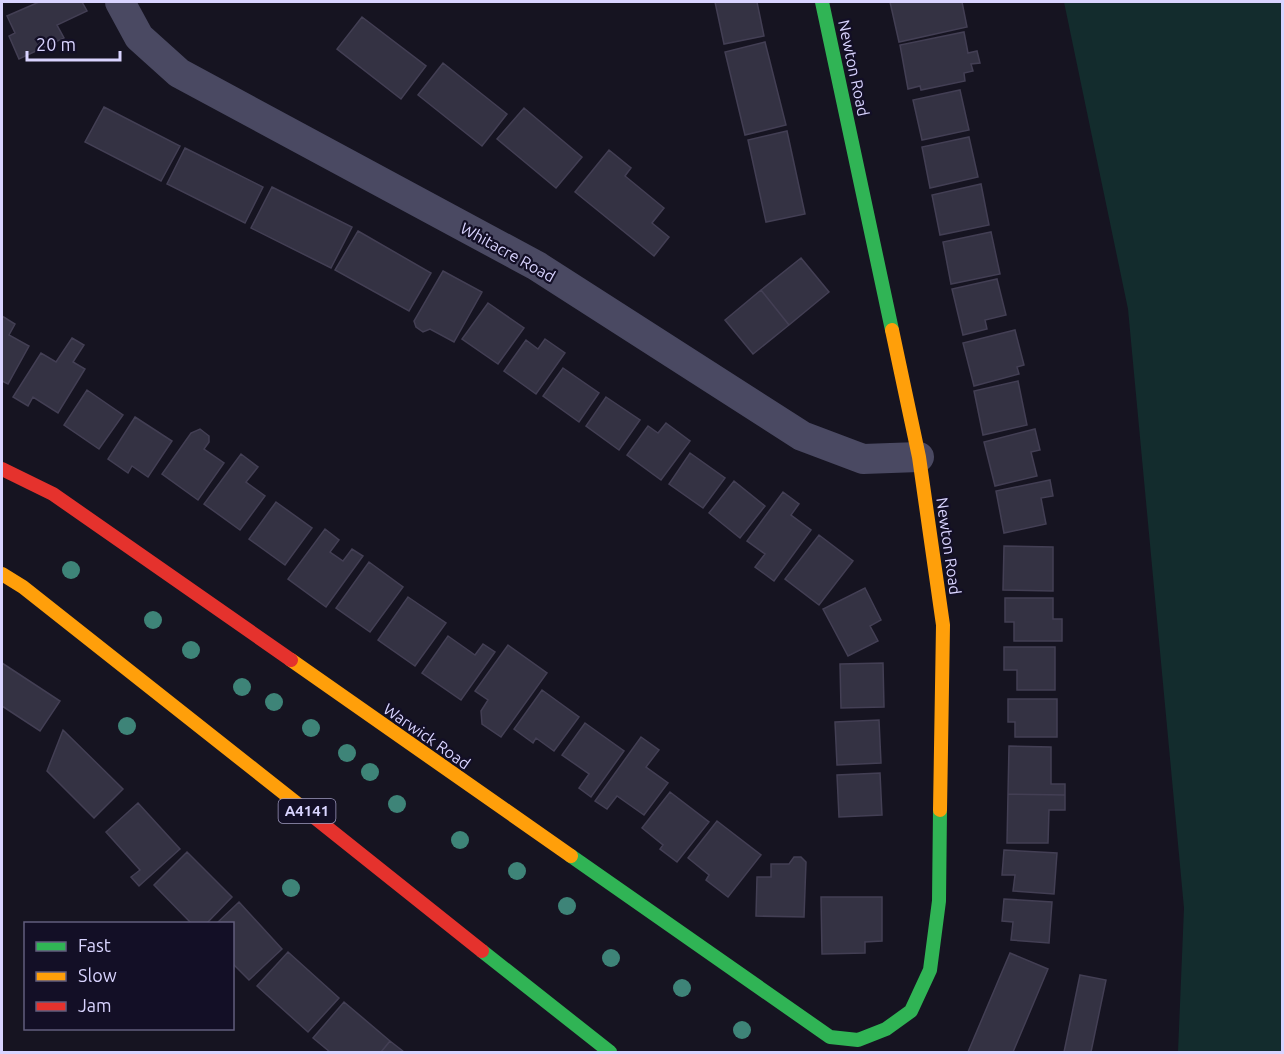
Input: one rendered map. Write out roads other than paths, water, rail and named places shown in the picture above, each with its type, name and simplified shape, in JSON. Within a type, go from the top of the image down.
[{"type":"street","name":"Whitacre Road","points":[[120,2],[139,37],[179,73],[537,266],[788,429],[863,459],[919,457]]},
{"type":"street","name":"Newton Road","points":[[822,2],[919,457],[943,625],[939,901],[930,970],[911,1011],[886,1029],[858,1040],[830,1037]]},
{"type":"street","name":"Warwick Road","points":[[2,469],[53,494],[830,1037]]},
{"type":"street","name":"A4141","points":[[2,574],[23,587],[133,672],[610,1053]]}]
